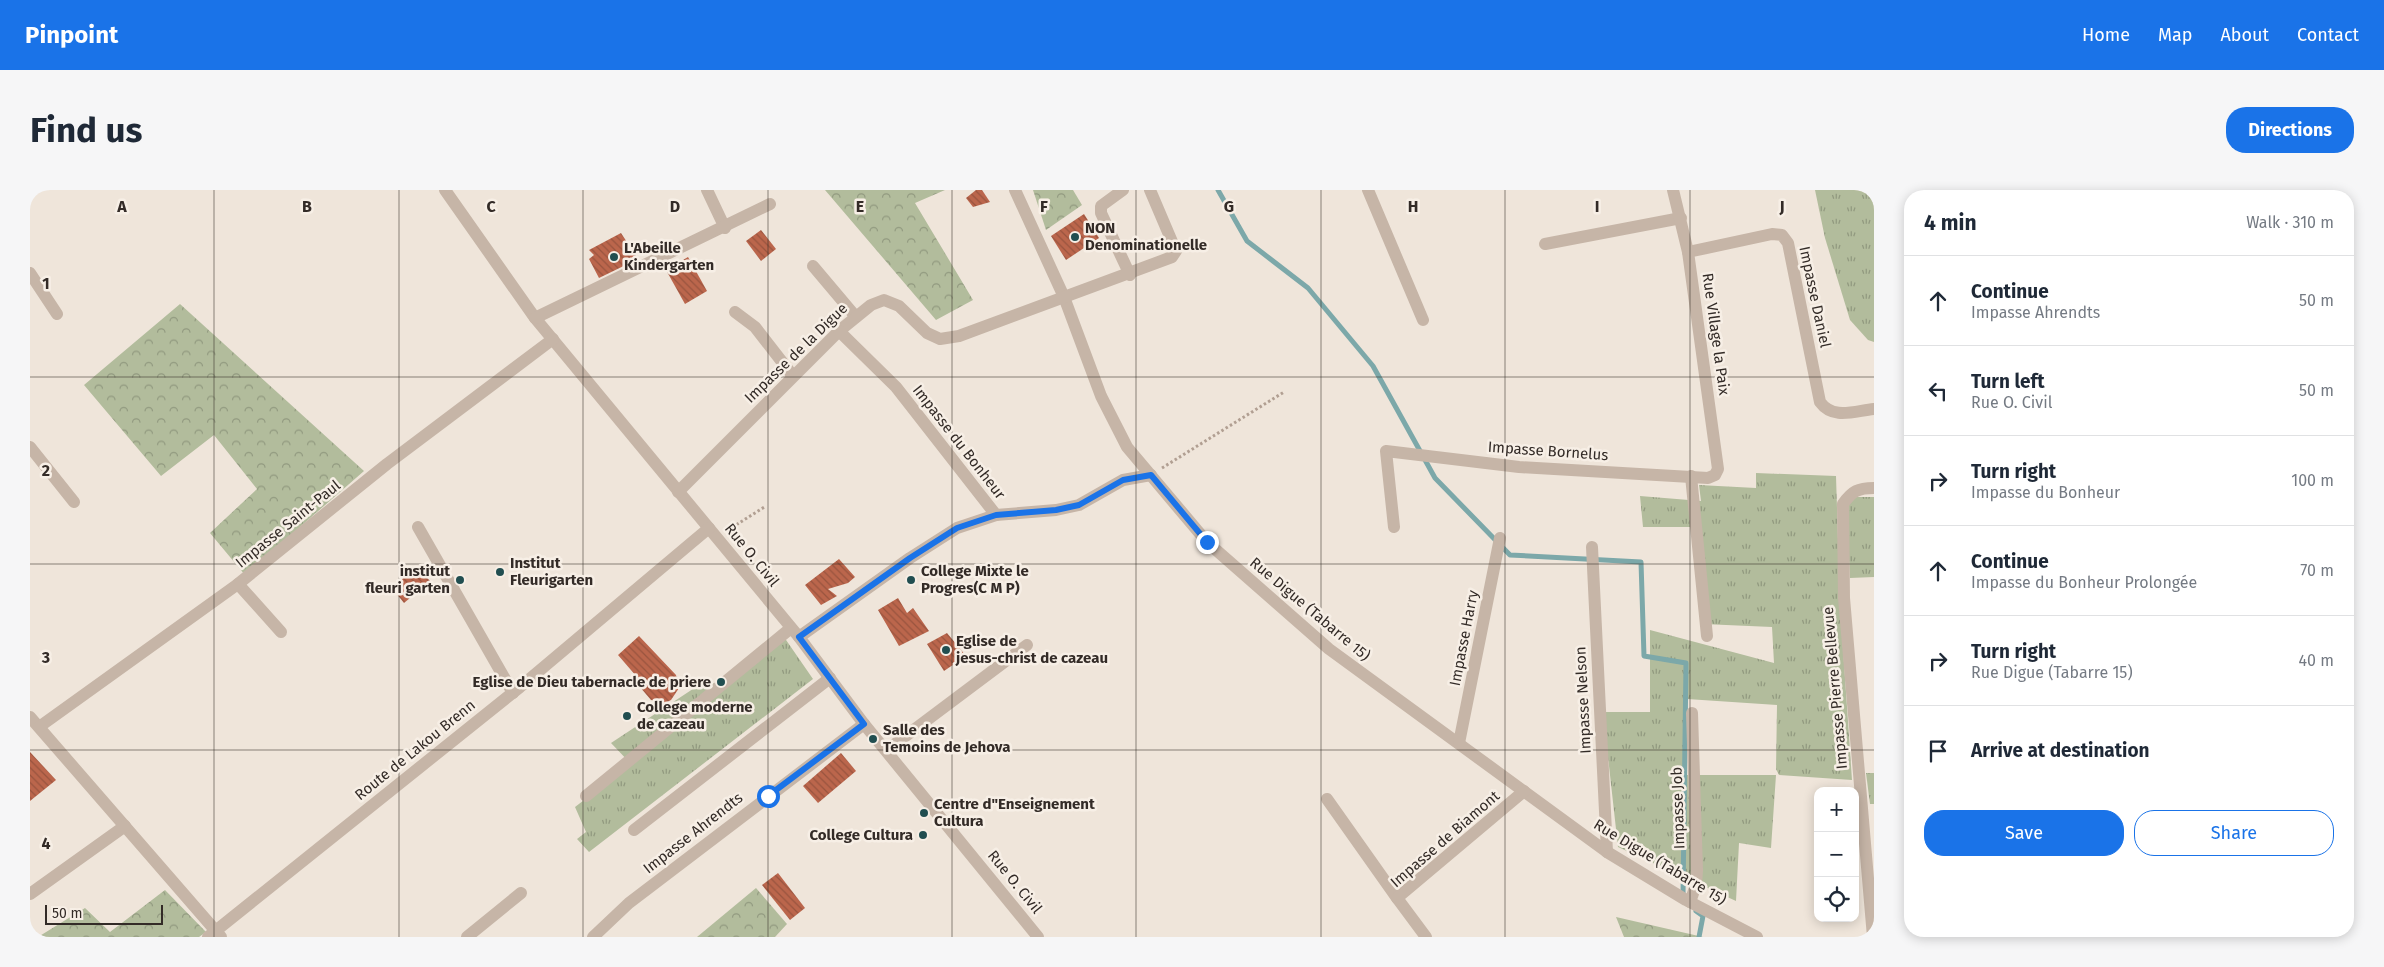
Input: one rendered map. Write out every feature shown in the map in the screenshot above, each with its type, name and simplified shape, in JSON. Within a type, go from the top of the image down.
[{"type":"street","name":"Rue O. Civil","points":[[445,190],[534,318],[713,532],[795,633],[864,724],[1038,937]]},
{"type":"street","points":[[707,190],[725,228]]},
{"type":"street","name":"Rue Digue (Tabarre 15)","points":[[1015,190],[1064,297],[1101,396],[1127,447],[1207,542],[1329,649],[1607,852],[1684,898],[1757,937]]},
{"type":"street","points":[[1123,190],[1101,206],[1101,213],[1130,275]]},
{"type":"street","points":[[1064,297],[1130,275],[1175,254],[1150,190]]},
{"type":"street","points":[[1368,190],[1423,320]]},
{"type":"street","name":"Rue Village la Paix","points":[[1673,190],[1688,252],[1718,469],[1715,475],[1708,478]]},
{"type":"street","points":[[534,318],[725,228],[770,204]]},
{"type":"street","points":[[1545,244],[1681,218]]},
{"type":"street","name":"Impasse Daniel","points":[[1688,252],[1772,234],[1782,235],[1788,243],[1820,402],[1826,411],[1834,414],[1874,409]]},
{"type":"street","points":[[813,266],[856,317]]},
{"type":"street","points":[[30,273],[57,314]]},
{"type":"street","name":"Impasse de la Digue","points":[[678,492],[839,331],[871,305],[884,300],[899,306],[927,333],[940,339],[959,336],[1064,297]]},
{"type":"street","points":[[735,312],[756,327],[793,376]]},
{"type":"street","name":"Impasse du Bonheur","points":[[586,796],[795,633],[957,528],[996,515],[896,387],[839,331]]},
{"type":"street","name":"Impasse Saint-Paul","points":[[39,727],[238,584],[387,464],[553,339]]},
{"type":"street","points":[[30,447],[74,502]]},
{"type":"street","name":"Impasse Bornelus","points":[[1394,527],[1386,452],[1519,467],[1708,478]]},
{"type":"street","points":[[996,515],[1056,510],[1079,505],[1123,480],[1151,475]]},
{"type":"street","points":[[1692,476],[1707,636]]},
{"type":"street","name":"Impasse Pierre Bellevue","points":[[1874,488],[1859,488],[1850,493],[1842,504],[1844,598],[1874,937]]},
{"type":"street","points":[[418,527],[513,693]]},
{"type":"street","name":"Route de Lakou Brenn","points":[[215,935],[713,532]]},
{"type":"street","name":"Impasse Harry","points":[[1459,743],[1500,538]]},
{"type":"street","name":"Impasse Nelson","points":[[1592,547],[1607,852]]},
{"type":"street","points":[[238,584],[280,632]]},
{"type":"street","points":[[887,750],[1027,645]]},
{"type":"street","points":[[634,830],[830,678]]},
{"type":"street","name":"Impasse Job","points":[[1684,898],[1696,885],[1697,870],[1692,713]]},
{"type":"street","points":[[30,717],[215,935]]},
{"type":"street","name":"Impasse Ahrendts","points":[[593,937],[628,904],[864,724]]},
{"type":"street","name":"Impasse de Biamont","points":[[1426,937],[1397,898],[1524,791]]},
{"type":"street","points":[[1327,799],[1397,898]]},
{"type":"street","points":[[30,894],[124,826]]},
{"type":"street","points":[[467,937],[521,893]]},
{"type":"path","points":[[1151,475],[1284,392]]},
{"type":"path","points":[[713,532],[766,506]]},
{"type":"green space","points":[[825,190],[945,190],[915,203],[973,300],[936,320]]},
{"type":"green space","points":[[1033,190],[1073,190],[1082,205],[1046,230]]},
{"type":"green space","points":[[1815,190],[1874,190],[1874,342],[1868,340],[1850,320],[1825,238]]},
{"type":"green space","points":[[180,304],[364,471],[245,575],[210,533],[257,489],[214,435],[161,476],[84,385]]},
{"type":"green space","points":[[1756,473],[1836,476],[1840,604],[1852,780],[1779,775],[1776,769],[1777,705],[1687,699],[1687,775],[1776,775],[1771,848],[1739,843],[1736,901],[1618,847],[1603,712],[1650,712],[1650,630],[1774,663],[1772,627],[1703,624],[1694,527],[1643,527],[1640,496],[1701,501],[1699,485],[1756,488]]},
{"type":"green space","points":[[1854,497],[1874,497],[1874,577],[1850,578],[1846,504]]},
{"type":"green space","points":[[784,637],[813,679],[589,852],[577,839],[586,832],[575,807],[631,764],[611,743],[708,679],[717,686]]},
{"type":"green space","points":[[1866,773],[1874,773],[1874,804],[1870,804]]},
{"type":"green space","points":[[756,888],[787,924],[775,937],[697,937]]},
{"type":"green space","points":[[165,890],[206,932],[199,937],[38,937],[85,908],[110,932]]},
{"type":"green space","points":[[1616,917],[1703,937],[1624,937]]},
{"type":"building","points":[[976,190],[982,190],[990,202],[973,207],[966,198]]},
{"type":"building","name":"NON Denominationelle","points":[[1084,214],[1099,238],[1066,260],[1051,236]]},
{"type":"building","points":[[761,230],[776,249],[761,261],[746,241]]},
{"type":"building","name":"L'Abeille Kindergarten","points":[[621,233],[638,259],[599,278],[589,259],[594,255],[589,250]]},
{"type":"building","points":[[688,257],[707,291],[685,304],[666,270]]},
{"type":"building","points":[[839,559],[855,577],[848,583],[828,589],[837,596],[821,605],[805,585]]},
{"type":"building","points":[[417,566],[430,581],[404,603],[392,588]]},
{"type":"building","points":[[898,598],[907,613],[913,608],[929,631],[899,646],[878,610]]},
{"type":"building","name":"Eglise de jesus-christ de cazeau","points":[[947,633],[966,656],[944,671],[927,644]]},
{"type":"building","points":[[639,636],[676,675],[679,688],[671,700],[665,703],[651,700],[634,680],[637,677],[618,655]]},
{"type":"building","points":[[30,752],[56,780],[30,801]]},
{"type":"building","points":[[841,753],[856,771],[818,803],[803,786]]},
{"type":"building","points":[[778,873],[805,908],[790,920],[762,885]]},
{"type":"waterway","points":[[1218,190],[1247,241],[1308,288],[1373,366],[1435,478],[1510,555],[1641,562],[1644,656],[1686,663],[1683,896]]},
{"type":"waterway","points":[[1696,911],[1703,916],[1699,937]]},
{"type":"place","name":"NON Denominationelle","points":[[1075,237]]},
{"type":"place","name":"L'Abeille Kindergarten","points":[[614,257]]},
{"type":"place","name":"Institut Fleurigarten","points":[[500,572]]},
{"type":"place","name":"institut fleuri garten","points":[[460,580]]},
{"type":"place","name":"College Mixte le Progres(C M P)","points":[[911,580]]},
{"type":"place","name":"Eglise de jesus-christ de cazeau","points":[[946,650]]},
{"type":"place","name":"Eglise de Dieu tabernacle de priere","points":[[721,682]]},
{"type":"place","name":"College moderne de cazeau","points":[[627,716]]},
{"type":"place","name":"Salle des Temoins de Jehova","points":[[873,739]]},
{"type":"place","name":"Centre d\"Enseignement Cultura","points":[[924,813]]},
{"type":"place","name":"College Cultura","points":[[923,835]]},
{"type":"route","points":[[768,796],[864,724],[799,637],[910,558],[957,528],[996,515],[1056,510],[1079,505],[1123,480],[1151,475],[1207,542]]}]
